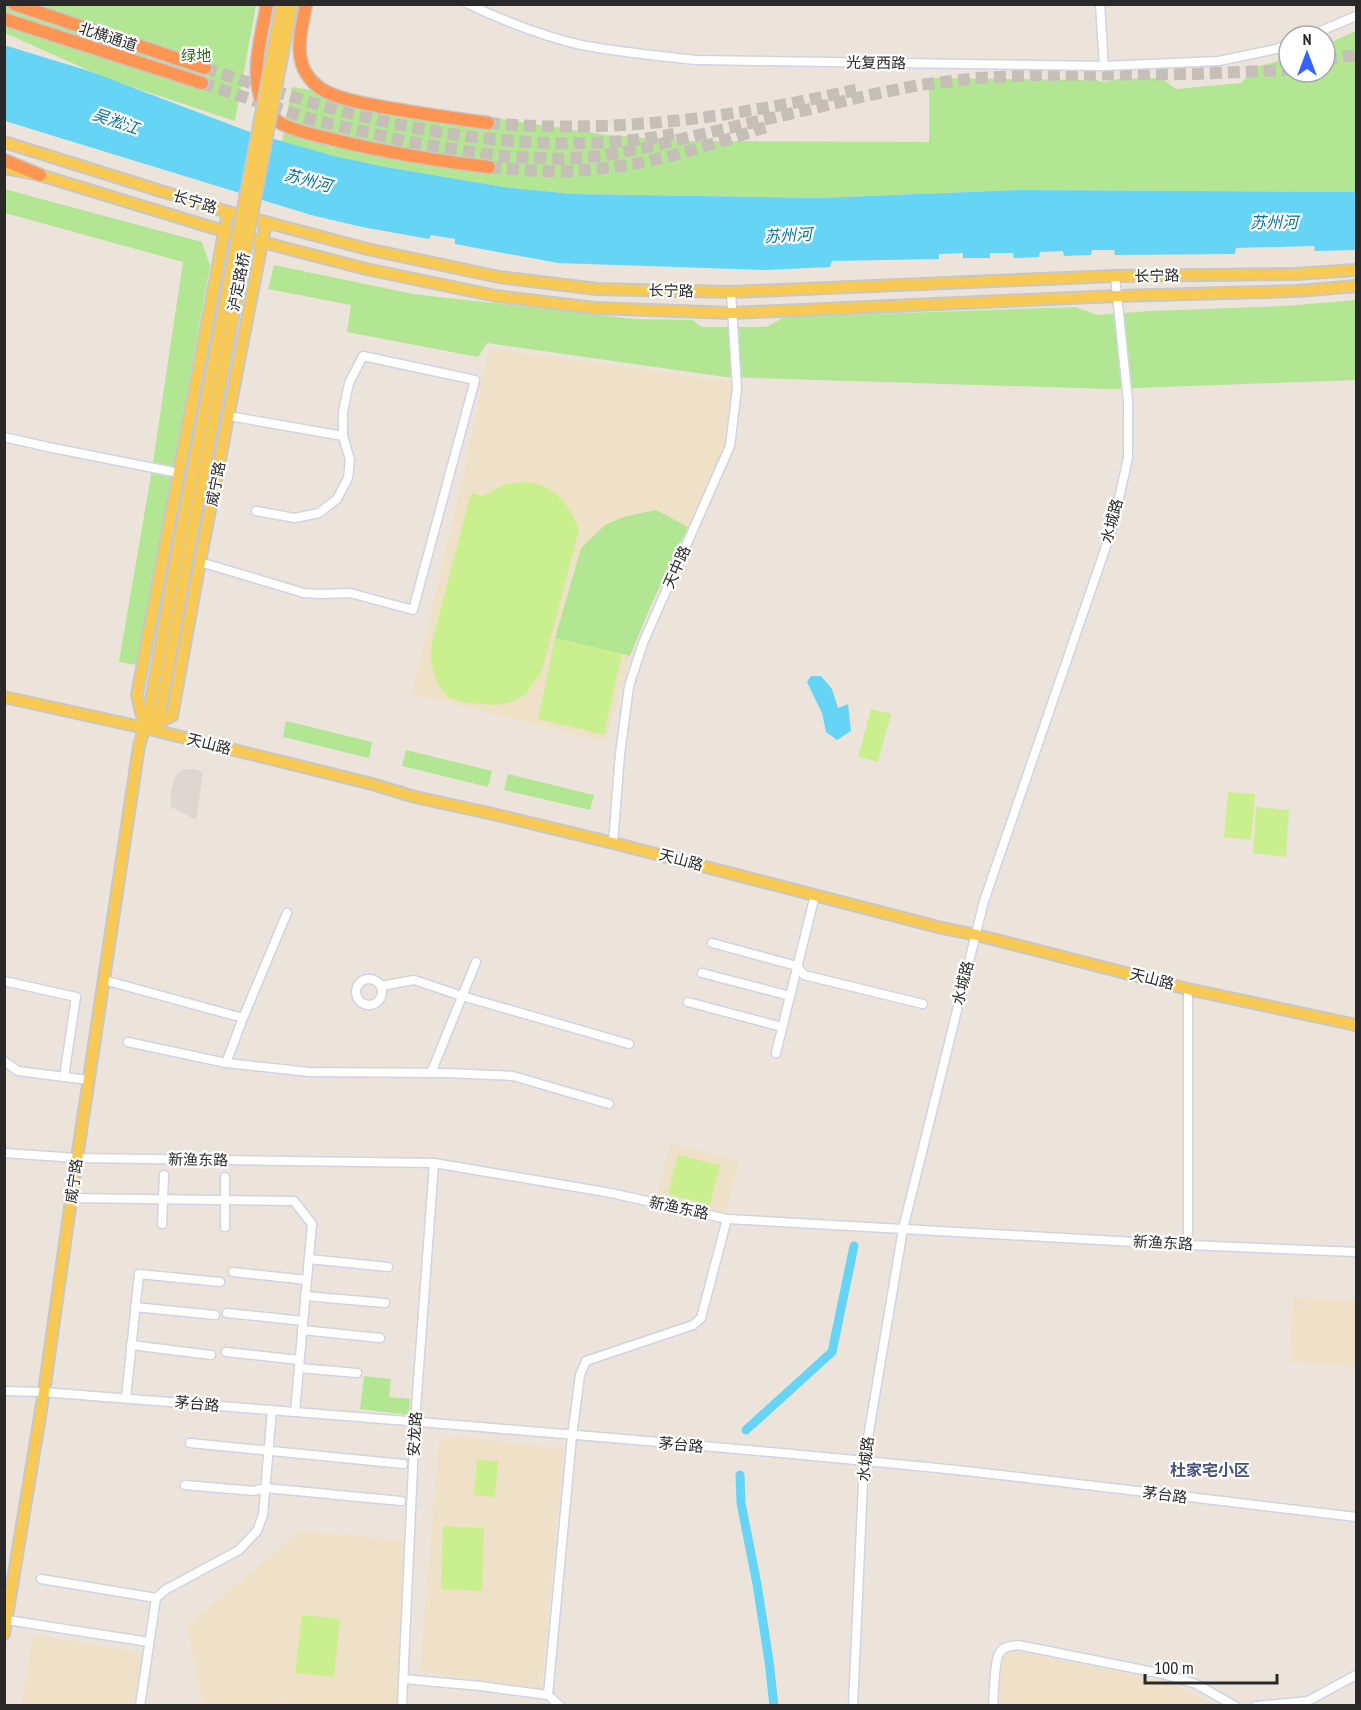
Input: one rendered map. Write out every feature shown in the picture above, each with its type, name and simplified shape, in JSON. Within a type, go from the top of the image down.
[{"type":"highway","name":"北横通道","points":[[14,4],[205,68]]},
{"type":"highway","points":[[267,4],[257,62],[257,77],[263,105],[271,117],[297,131],[357,145],[489,167]]},
{"type":"highway","points":[[306,4],[300,56],[306,73],[320,88],[338,97],[366,104],[488,123]]},
{"type":"highway","name":"北横通道","points":[[4,19],[202,83]]},
{"type":"highway","points":[[4,160],[40,175]]},
{"type":"main road","name":"泸定路桥","points":[[182,559],[282,4]]},
{"type":"main road","name":"泸定路桥","points":[[182,559],[292,4]]},
{"type":"main road","name":"长宁路","points":[[4,142],[228,212],[367,249],[499,277],[597,289],[731,292],[1115,276],[1295,274],[1356,270]]},
{"type":"main road","name":"长宁路","points":[[4,168],[40,175],[262,242],[366,269],[496,296],[595,308],[732,313],[1117,296],[1298,291],[1356,286]]},
{"type":"main road","name":"威宁路","points":[[145,728],[137,695],[228,212]]},
{"type":"main road","name":"威宁路","points":[[145,728],[172,716],[266,222]]},
{"type":"main road","name":"威宁路","points":[[4,1634],[44,1392],[88,1080],[139,746],[145,728],[160,713],[182,559]]},
{"type":"main road","name":"天山路","points":[[4,696],[145,728],[372,784],[415,797],[613,843],[1188,989],[1356,1025]]},
{"type":"street","name":"光复西路","points":[[468,4],[521,27],[579,44],[631,53],[696,60],[1104,66],[1219,61],[1277,49]]},
{"type":"street","points":[[1100,4],[1104,66]]},
{"type":"street","points":[[1337,24],[1356,16]]},
{"type":"street","name":"水城路","points":[[853,1706],[864,1461],[903,1229],[984,901],[1112,529],[1128,458],[1128,401],[1115,276]]},
{"type":"street","name":"天中路","points":[[613,843],[620,754],[629,686],[643,643],[730,446],[737,389],[731,292]]},
{"type":"street","points":[[200,561],[304,593],[350,592],[413,610],[475,380],[363,356],[349,382],[343,412],[343,436],[350,460],[348,478],[337,499],[319,513],[295,518],[256,511]]},
{"type":"street","points":[[229,416],[343,436]]},
{"type":"street","points":[[4,437],[179,473]]},
{"type":"street","points":[[776,1053],[815,895]]},
{"type":"street","points":[[226,1063],[287,913]]},
{"type":"street","points":[[712,943],[797,966],[804,975],[922,1004]]},
{"type":"street","points":[[431,1073],[476,962]]},
{"type":"street","points":[[702,974],[790,996]]},
{"type":"street","points":[[104,980],[243,1018]]},
{"type":"street","points":[[381,986],[414,980],[629,1044]]},
{"type":"street","points":[[4,981],[76,997],[64,1077]]},
{"type":"street","points":[[1188,989],[1188,1245]]},
{"type":"street","points":[[688,1002],[782,1027]]},
{"type":"street","points":[[128,1042],[226,1063],[309,1072],[513,1076],[609,1104]]},
{"type":"street","points":[[4,1061],[18,1071],[88,1080]]},
{"type":"street","name":"新渔东路","points":[[4,1153],[77,1158],[434,1163],[611,1193],[727,1219],[1188,1245],[1356,1252]]},
{"type":"street","name":"安龙路","points":[[402,1706],[415,1422],[434,1163]]},
{"type":"street","points":[[162,1224],[164,1175]]},
{"type":"street","points":[[225,1177],[225,1227]]},
{"type":"street","points":[[71,1198],[294,1201],[312,1224],[295,1412]]},
{"type":"street","points":[[548,1695],[572,1436],[580,1375],[586,1361],[693,1325],[701,1318],[727,1219]]},
{"type":"street","points":[[309,1259],[388,1267]]},
{"type":"street","points":[[233,1272],[307,1280]]},
{"type":"street","points":[[126,1398],[139,1274],[220,1282]]},
{"type":"street","points":[[305,1296],[385,1304]]},
{"type":"street","points":[[135,1307],[215,1315]]},
{"type":"street","points":[[227,1312],[380,1338]]},
{"type":"street","points":[[131,1345],[211,1355]]},
{"type":"street","points":[[226,1352],[357,1373]]},
{"type":"street","name":"茅台路","points":[[4,1391],[126,1398],[864,1461],[1356,1517]]},
{"type":"street","points":[[140,1706],[156,1598],[165,1590],[239,1550],[257,1531],[263,1515],[272,1410]]},
{"type":"street","points":[[190,1443],[403,1464]]},
{"type":"street","points":[[185,1485],[254,1491],[266,1488],[401,1501]]},
{"type":"street","points":[[41,1579],[156,1598]]},
{"type":"street","points":[[7,1620],[149,1642]]},
{"type":"street","points":[[993,1706],[996,1665],[1000,1652],[1007,1647],[1018,1645],[1162,1674],[1196,1684],[1234,1706]]},
{"type":"street","points":[[1256,1706],[1308,1701],[1356,1676]]},
{"type":"street","points":[[404,1679],[548,1695],[560,1706]]},
{"type":"shaded area","points":[[489,348],[732,382],[728,438],[630,656],[606,742],[412,694],[465,468]]},
{"type":"shaded area","points":[[183,769],[203,772],[196,820],[171,807],[171,792],[175,776]]},
{"type":"shaded area","points":[[670,1144],[739,1161],[726,1213],[657,1196]]},
{"type":"shaded area","points":[[1293,1297],[1356,1301],[1356,1367],[1290,1361]]},
{"type":"shaded area","points":[[460,1437],[564,1449],[541,1690],[420,1671],[439,1439]]},
{"type":"shaded area","points":[[301,1531],[405,1540],[399,1705],[319,1706],[280,1702],[265,1706],[203,1705],[187,1626]]},
{"type":"shaded area","points":[[33,1635],[143,1652],[135,1705],[21,1705]]},
{"type":"shaded area","points":[[1011,1650],[1170,1682],[1215,1705],[998,1706],[1001,1657]]},
{"type":"green space","name":"绿地","points":[[5,5],[256,5],[235,121],[108,79],[5,33]]},
{"type":"green space","points":[[1356,31],[1356,192],[1021,190],[819,198],[573,194],[504,187],[386,167],[282,142],[292,87],[607,135],[682,141],[929,142],[929,78],[1097,80],[1104,82],[1117,79],[1161,78],[1176,89],[1241,83],[1256,67],[1277,61],[1277,84],[1337,84],[1337,40]]},
{"type":"green space","points":[[4,189],[202,242],[210,266],[137,665],[119,662],[151,475],[183,262],[5,213]]},
{"type":"green space","points":[[274,265],[413,294],[635,319],[692,320],[702,327],[766,327],[784,317],[1076,307],[1097,315],[1356,300],[1356,380],[1109,389],[725,377],[487,343],[478,357],[347,332],[351,305],[268,289]]},
{"type":"green space","points":[[533,483],[551,490],[565,503],[579,530],[542,671],[525,695],[509,703],[494,705],[466,703],[449,698],[438,685],[433,671],[432,642],[471,493],[483,496],[505,484]]},
{"type":"green space","points":[[656,510],[688,527],[630,656],[555,638],[581,548],[605,525],[623,517]]},
{"type":"green space","points":[[555,638],[622,654],[604,735],[538,719]]},
{"type":"green space","points":[[871,709],[891,714],[878,762],[858,757]]},
{"type":"green space","points":[[286,721],[372,742],[369,758],[283,737]]},
{"type":"green space","points":[[406,750],[492,771],[488,787],[402,766]]},
{"type":"green space","points":[[508,774],[594,795],[590,810],[504,790]]},
{"type":"green space","points":[[1228,792],[1255,794],[1251,840],[1224,837]]},
{"type":"green space","points":[[1256,807],[1289,810],[1286,857],[1253,853]]},
{"type":"green space","points":[[678,1155],[720,1165],[710,1205],[668,1194]]},
{"type":"green space","points":[[364,1376],[391,1379],[389,1397],[410,1399],[409,1415],[360,1409]]},
{"type":"green space","points":[[477,1460],[498,1461],[495,1497],[474,1495]]},
{"type":"green space","points":[[443,1526],[484,1528],[482,1591],[441,1589]]},
{"type":"green space","points":[[302,1615],[340,1619],[334,1677],[295,1673]]},
{"type":"water","points":[[4,45],[89,71],[250,132],[334,156],[504,187],[573,194],[819,198],[1021,190],[1356,192],[1356,250],[1315,251],[1314,246],[1236,248],[1235,254],[1115,255],[1114,250],[1092,250],[1091,255],[1064,256],[1063,251],[1040,252],[1039,257],[1014,258],[1013,253],[990,253],[990,258],[963,258],[963,253],[939,254],[939,259],[832,261],[830,267],[765,270],[558,263],[455,244],[455,239],[431,235],[429,239],[311,215],[5,121]]},
{"type":"water","points":[[811,676],[821,676],[832,689],[838,708],[848,704],[851,731],[837,740],[826,732],[822,713],[807,682]]},
{"type":"waterway","points":[[746,1430],[832,1352],[854,1246]]},
{"type":"waterway","points":[[740,1475],[741,1503],[757,1584],[774,1706]]},
{"type":"tunnel","points":[[1337,57],[1356,55]]},
{"type":"tunnel","points":[[205,68],[356,115],[446,133],[539,143],[585,143],[674,134]]},
{"type":"tunnel","points":[[202,83],[310,119],[404,141],[497,156],[562,159],[601,156],[643,148],[919,85],[978,78],[1035,75],[1194,74],[1277,71]]},
{"type":"tunnel","points":[[488,123],[554,126],[654,123],[765,108],[856,90]]},
{"type":"tunnel","points":[[489,167],[550,171],[609,168],[679,154],[769,126]]},
{"type":"district","name":"杜家宅小区","points":[[1210,1470]]},
{"type":"water label","name":"吴淞江","points":[[116,121]]},
{"type":"water label","name":"苏州河","points":[[308,180]]},
{"type":"water label","name":"苏州河","points":[[1274,222]]},
{"type":"water label","name":"苏州河","points":[[788,235]]}]
